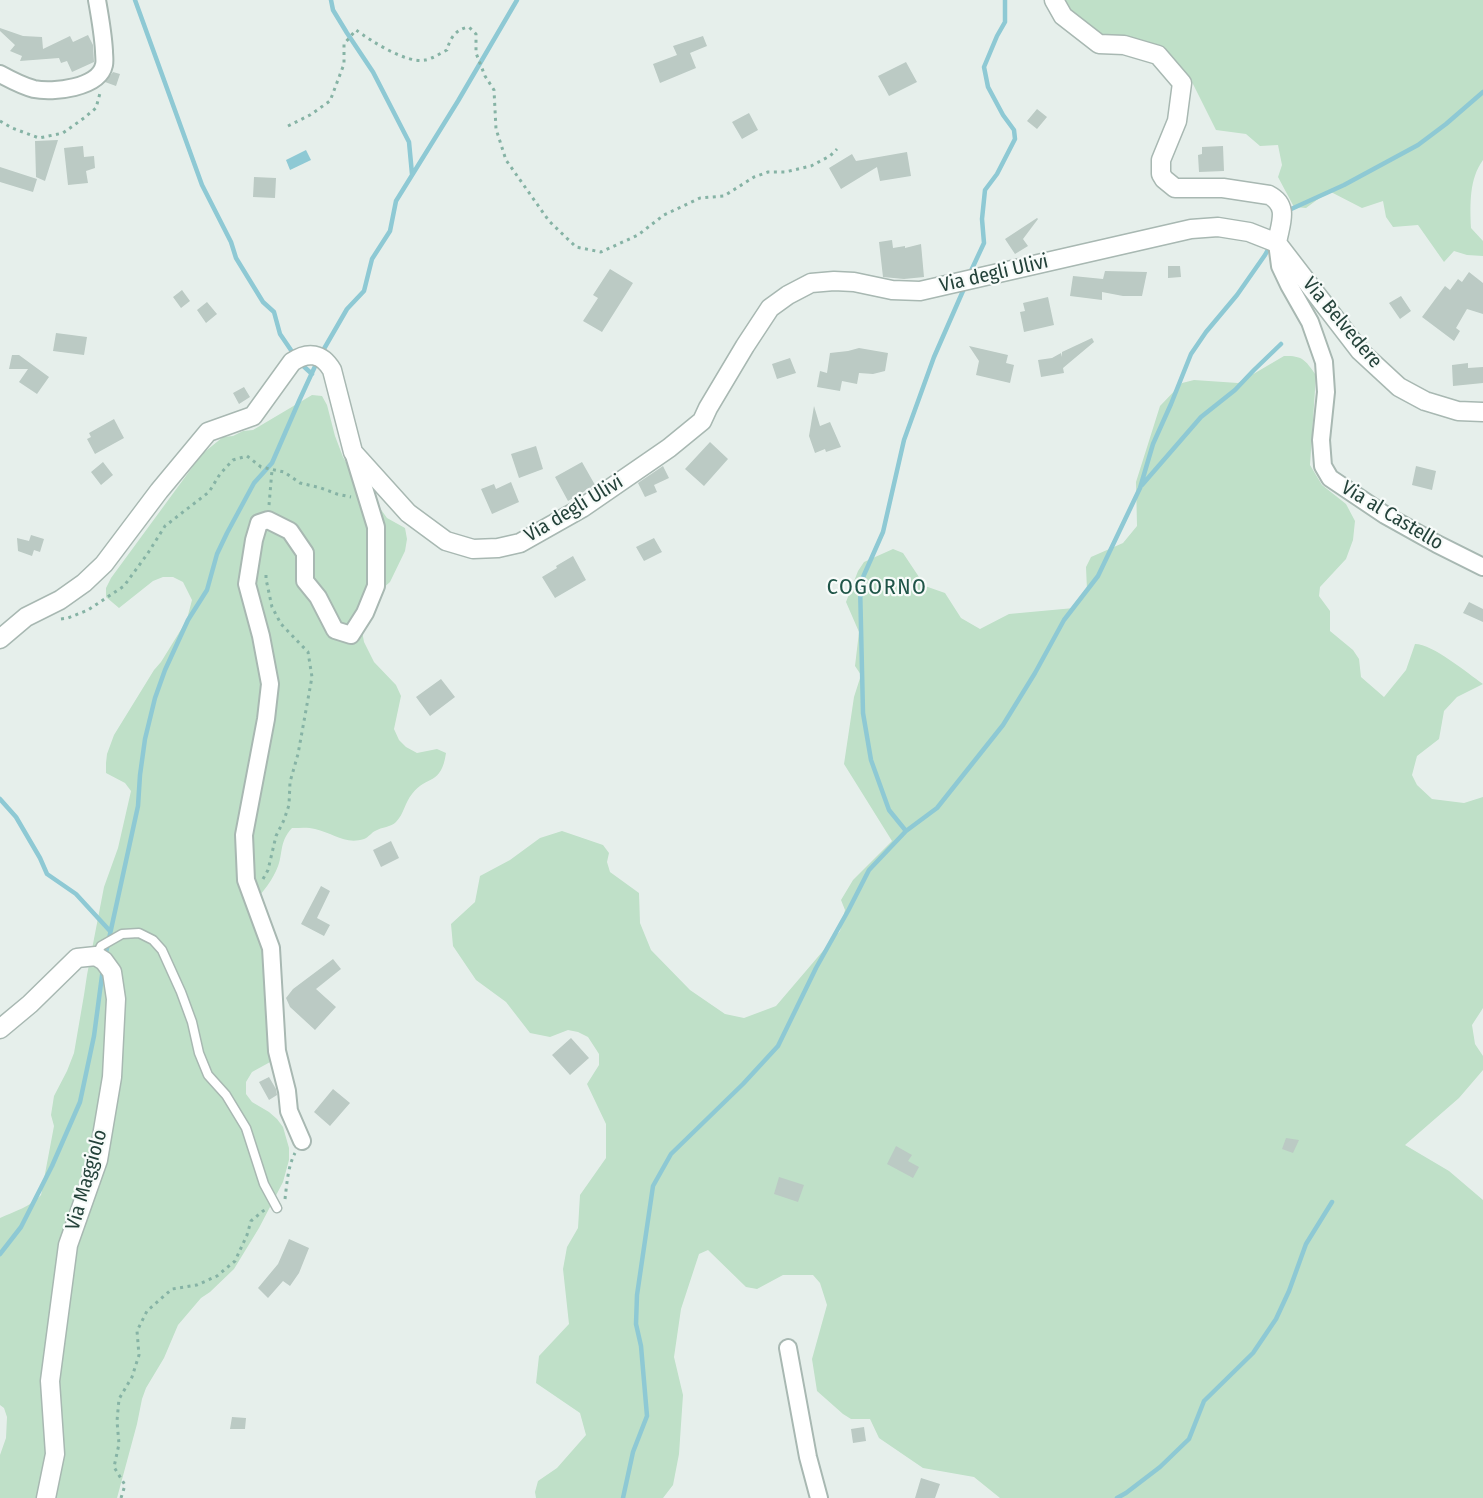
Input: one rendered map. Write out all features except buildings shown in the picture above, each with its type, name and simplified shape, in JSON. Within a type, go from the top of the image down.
[{"type":"street","points":[[0,74],[37,90],[54,90],[83,85],[99,75],[104,65],[103,31],[97,0]]},
{"type":"street","points":[[1054,0],[1063,16],[1099,44],[1124,45],[1158,56],[1182,83],[1177,121],[1161,160],[1161,174],[1164,179],[1175,188],[1223,188],[1269,195],[1275,198],[1280,203],[1283,215],[1277,243]]},
{"type":"street","name":"Via degli Ulivi","points":[[0,639],[26,617],[60,600],[84,584],[104,564],[159,491],[208,432],[253,416],[298,357],[314,355],[328,363],[332,370],[353,452],[408,513],[446,541],[473,549],[498,548],[520,543],[582,508],[669,448],[702,421],[745,346],[770,308],[811,283],[854,282],[892,290],[920,291],[1184,231],[1218,227],[1249,232],[1277,243]]},
{"type":"street","name":"Via Belvedere","points":[[1277,243],[1360,351],[1399,387],[1425,401],[1458,411],[1483,412]]},
{"type":"street","name":"Via al Castello","points":[[1277,243],[1280,266],[1310,322],[1324,362],[1326,392],[1321,440],[1323,466],[1330,478],[1395,520],[1483,567]]},
{"type":"street","points":[[302,1141],[290,1111],[277,1051],[271,948],[246,880],[244,835],[266,719],[270,684],[261,636],[247,584],[259,523],[268,520],[290,531],[305,552],[305,581],[318,597],[335,630],[351,635],[365,613],[376,586],[376,527],[353,452]]},
{"type":"street","points":[[0,1029],[30,1004],[77,957],[96,956]]},
{"type":"street","name":"Via Maggiolo","points":[[46,1498],[55,1454],[50,1381],[68,1245],[98,1160],[112,1077],[116,999],[112,972],[104,960],[96,956]]},
{"type":"street","points":[[788,1348],[808,1458],[819,1498]]},
{"type":"lane","points":[[96,956],[101,946],[122,934],[139,933],[153,940],[162,950],[181,992],[208,1075],[226,1095],[246,1128],[264,1184],[277,1208]]},
{"type":"path","points":[[288,126],[310,116],[330,101],[344,64],[344,44],[356,30],[371,41],[408,59],[425,60],[447,50],[450,40],[461,28],[469,27],[476,34],[476,53],[485,76],[494,90],[496,129],[506,160],[549,221],[576,247],[601,252],[638,234],[664,215],[700,198],[724,196],[754,177],[768,172],[785,172],[811,166],[830,156],[837,149]]},
{"type":"path","points":[[0,121],[39,138],[63,133],[96,108],[101,92],[104,65]]},
{"type":"path","points":[[57,619],[68,618],[88,610],[124,586],[165,526],[208,492],[233,460],[247,456],[261,467],[284,472],[300,483],[351,497],[358,507],[371,511]]},
{"type":"path","points":[[268,520],[268,497],[272,470]]},
{"type":"path","points":[[252,900],[268,870],[276,836],[289,805],[290,782],[298,754],[312,677],[308,652],[280,624],[266,579],[266,567]]},
{"type":"path","points":[[285,1199],[293,1156],[302,1141]]},
{"type":"path","points":[[121,1498],[125,1485],[114,1467],[119,1444],[117,1421],[119,1399],[132,1377],[139,1355],[137,1331],[147,1311],[172,1289],[197,1285],[217,1276],[235,1261],[251,1221],[263,1210],[277,1208]]},
{"type":"green space","points":[[1058,0],[1483,0],[1483,160],[1475,175],[1470,210],[1471,228],[1483,241],[1483,256],[1454,251],[1444,262],[1418,225],[1393,227],[1386,217],[1383,201],[1362,208],[1329,191],[1306,208],[1294,207],[1278,177],[1282,165],[1278,145],[1260,146],[1246,134],[1216,130],[1190,78],[1168,57],[1100,37]]},
{"type":"green space","points":[[1284,356],[1300,358],[1316,375],[1310,465],[1322,485],[1346,504],[1355,521],[1353,540],[1346,559],[1320,587],[1319,596],[1330,611],[1330,631],[1353,650],[1359,659],[1361,677],[1384,697],[1406,670],[1415,644],[1440,654],[1483,684],[1457,697],[1444,711],[1439,739],[1417,756],[1412,775],[1417,785],[1432,799],[1464,803],[1483,797],[1483,1008],[1472,1025],[1475,1044],[1483,1056],[1483,1070],[1459,1098],[1405,1145],[1449,1171],[1483,1200],[1483,1498],[1000,1498],[974,1477],[923,1468],[879,1438],[870,1419],[851,1419],[817,1391],[812,1359],[827,1305],[820,1283],[813,1275],[783,1275],[757,1289],[746,1287],[708,1250],[699,1254],[681,1309],[674,1357],[683,1395],[679,1454],[673,1485],[663,1498],[536,1498],[538,1481],[557,1468],[586,1435],[580,1413],[536,1383],[539,1356],[569,1324],[563,1269],[567,1247],[578,1228],[580,1195],[606,1158],[606,1124],[587,1084],[599,1065],[599,1054],[588,1037],[568,1030],[550,1037],[530,1033],[506,1002],[476,980],[453,946],[451,924],[475,902],[480,876],[510,860],[540,838],[562,831],[603,845],[609,853],[607,862],[610,872],[639,893],[640,923],[651,950],[690,990],[725,1014],[744,1018],[776,1006],[840,931],[845,910],[841,900],[853,880],[892,841],[844,764],[854,697],[861,675],[855,666],[859,632],[846,602],[864,562],[893,549],[903,553],[925,586],[945,593],[961,618],[980,629],[1009,614],[1074,608],[1087,590],[1086,567],[1091,557],[1123,543],[1137,526],[1136,482],[1160,406],[1182,383],[1194,380],[1238,383]]},
{"type":"green space","points":[[312,395],[322,396],[327,405],[335,436],[348,466],[387,518],[405,528],[407,539],[405,551],[390,582],[381,590],[362,631],[364,642],[374,662],[396,685],[401,696],[394,729],[399,740],[417,753],[437,749],[446,753],[444,763],[437,775],[412,794],[396,822],[375,831],[364,839],[351,841],[312,828],[292,828],[283,844],[274,876],[251,906],[262,945],[272,1061],[252,1072],[246,1082],[246,1094],[252,1102],[277,1119],[283,1127],[289,1148],[289,1160],[283,1182],[234,1269],[201,1298],[178,1325],[164,1358],[142,1399],[117,1498],[0,1498],[0,1455],[6,1438],[7,1417],[4,1408],[0,1405],[0,1218],[27,1206],[41,1195],[54,1126],[51,1115],[54,1096],[74,1053],[104,887],[118,848],[131,791],[125,783],[106,773],[107,754],[114,735],[187,619],[192,600],[183,582],[173,577],[163,577],[153,581],[119,608],[106,597],[106,588],[202,454],[223,437],[253,430]]},
{"type":"water","points":[[306,150],[311,160],[290,170],[286,160]]},
{"type":"waterway","points":[[135,0],[202,185],[231,242],[236,258],[263,302],[274,312],[280,334],[295,356]]},
{"type":"waterway","points":[[331,0],[333,10],[373,72],[409,142],[412,174]]},
{"type":"waterway","points":[[321,354],[347,309],[364,291],[372,259],[390,231],[396,201],[517,0]]},
{"type":"waterway","points":[[970,273],[984,243],[982,219],[985,190],[997,174],[1015,139],[1014,130],[988,87],[984,67],[1005,22],[1005,0]]},
{"type":"waterway","points":[[1288,212],[1418,145],[1483,92]]},
{"type":"waterway","points":[[623,1498],[633,1452],[647,1416],[641,1346],[636,1324],[637,1295],[653,1186],[671,1154],[743,1084],[778,1046],[816,968],[869,870],[906,831],[937,808],[1003,725],[1064,620],[1098,576],[1140,488],[1153,444],[1191,354],[1237,295],[1270,246]]},
{"type":"waterway","points":[[906,831],[889,810],[871,760],[863,713],[860,584],[883,532],[904,440],[934,357],[966,284]]},
{"type":"waterway","points":[[1142,485],[1201,417],[1235,390],[1281,344]]},
{"type":"waterway","points":[[105,957],[138,806],[145,739],[155,698],[188,620],[207,590],[217,554],[227,533],[254,483],[272,463],[317,362]]},
{"type":"waterway","points":[[300,363],[312,374]]},
{"type":"waterway","points":[[0,799],[16,817],[47,874],[76,894],[110,931]]},
{"type":"waterway","points":[[0,1254],[21,1227],[52,1166],[80,1102],[94,1036],[103,968]]},
{"type":"waterway","points":[[1117,1498],[1160,1467],[1189,1439],[1204,1401],[1253,1353],[1276,1319],[1306,1244],[1332,1202]]},
{"type":"district","name":"COGORNO","points":[[877,588]]}]
